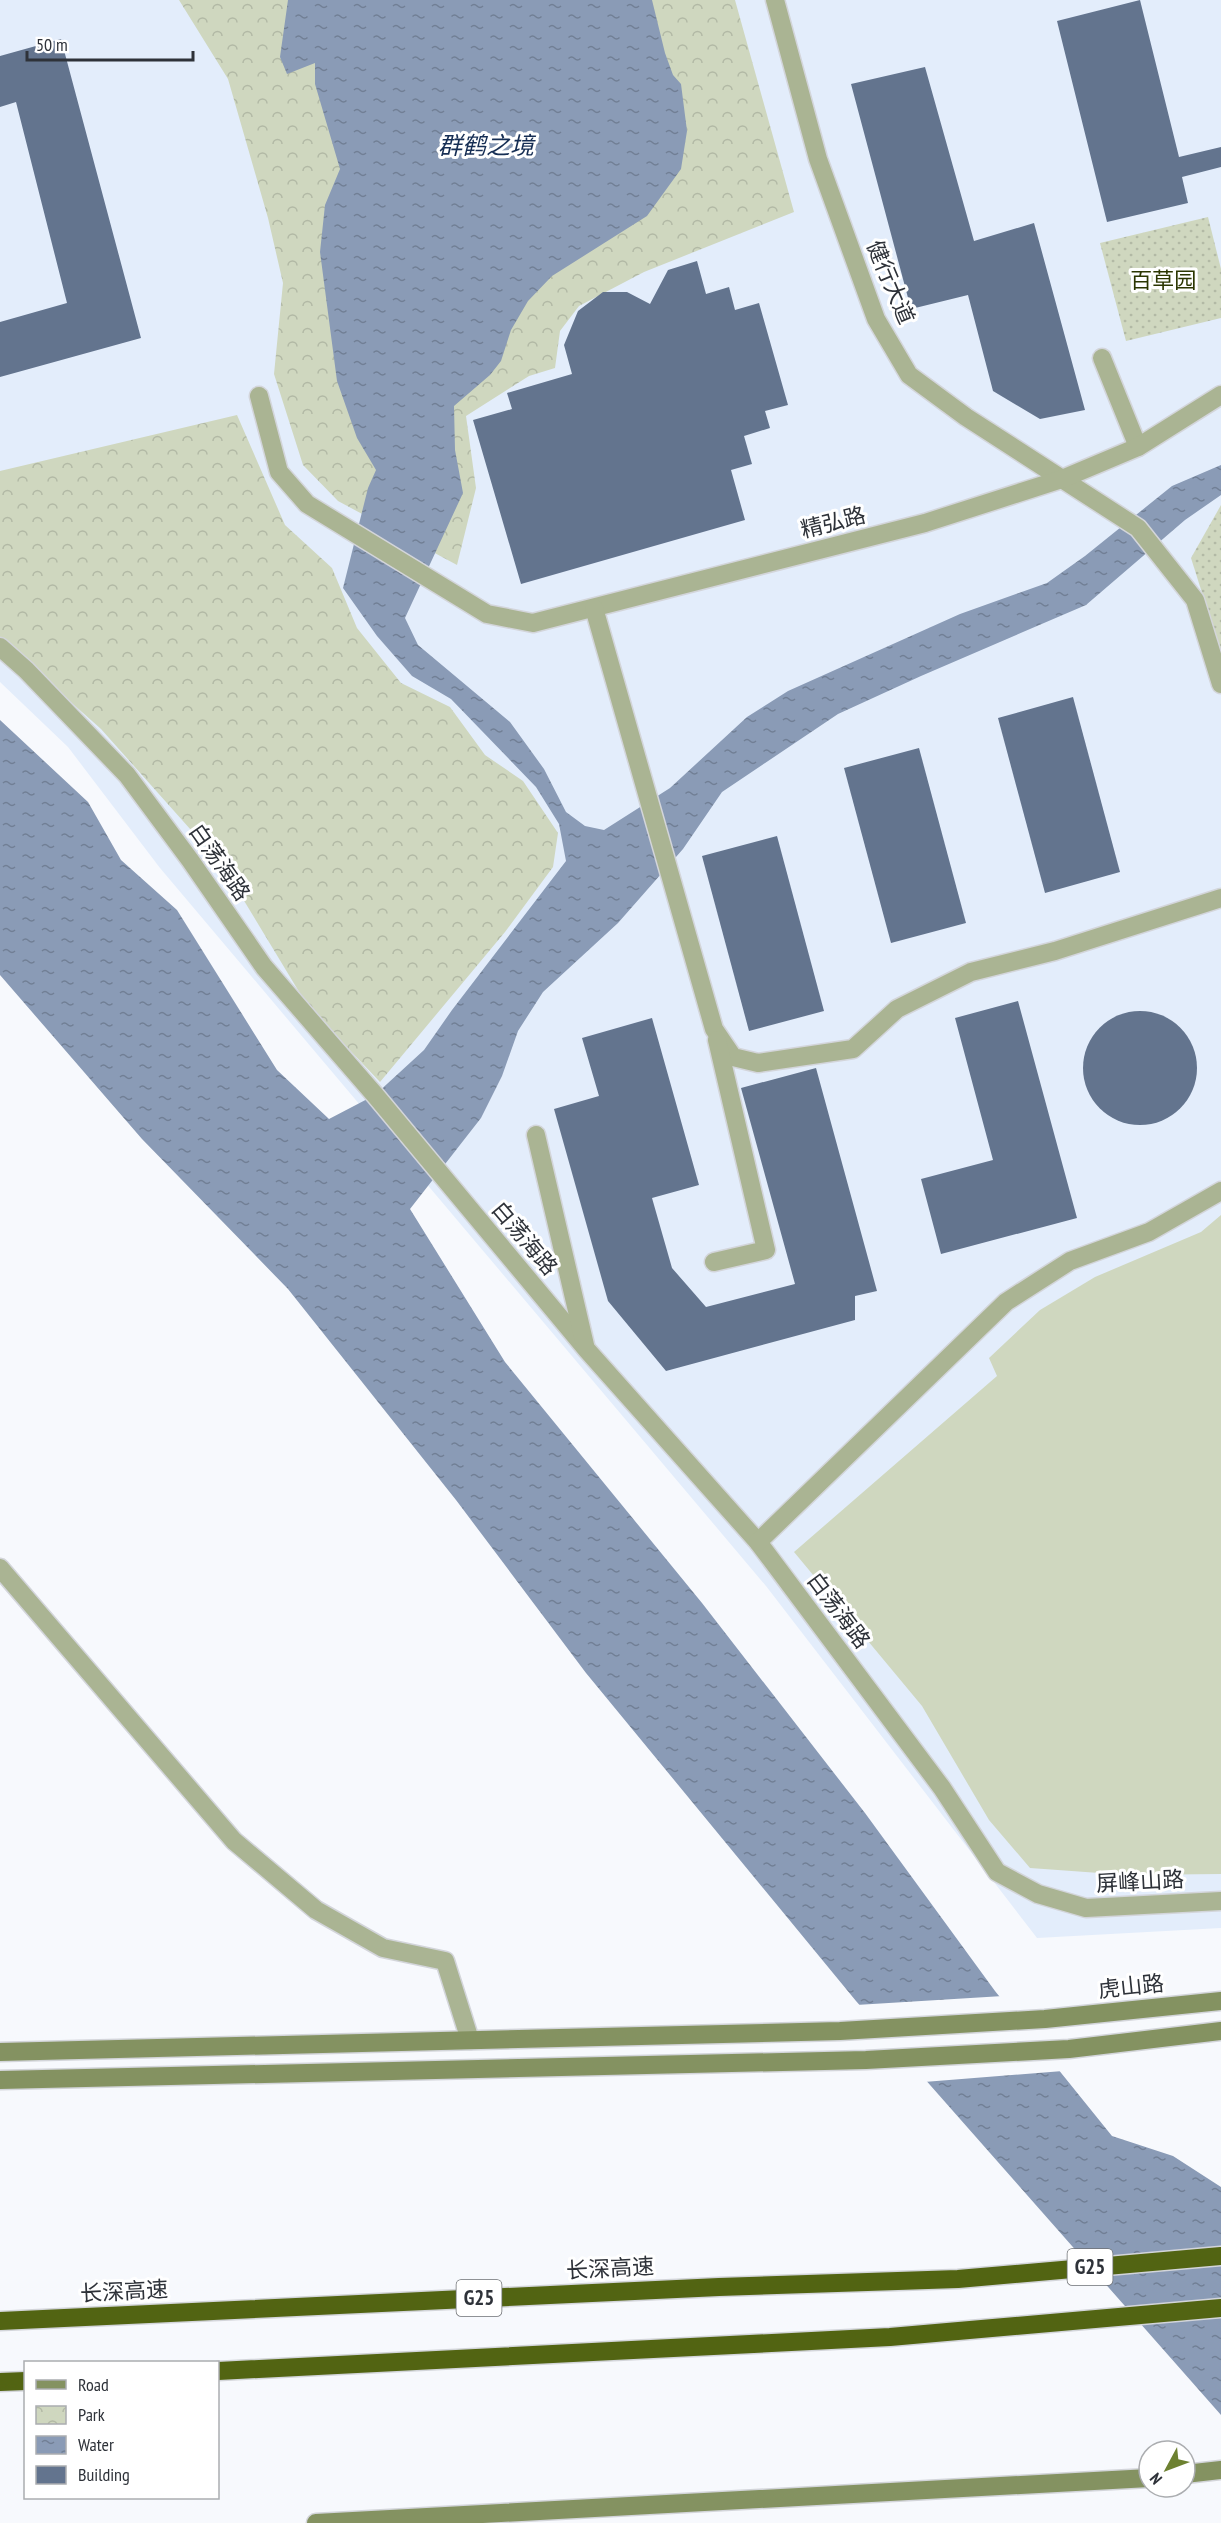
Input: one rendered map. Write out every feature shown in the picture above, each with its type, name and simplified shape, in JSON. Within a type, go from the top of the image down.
[{"type":"highway","name":"长深高速","points":[[0,2321],[958,2278],[1221,2256]]},
{"type":"highway","name":"G25","points":[[219,2371],[890,2337],[1221,2308]]},
{"type":"highway","points":[[0,2382],[24,2380]]},
{"type":"street","name":"健行大道","points":[[781,2],[818,159],[876,319],[909,375],[966,417],[1138,528],[1195,600],[1221,684]]},
{"type":"street","points":[[1102,358],[1138,447]]},
{"type":"street","name":"精弘路","points":[[259,396],[279,472],[307,504],[487,614],[533,623],[925,523],[1062,479],[1138,447],[1221,395]]},
{"type":"street","points":[[594,608],[714,1029],[766,1250],[714,1262]]},
{"type":"street","name":"白荡海路","points":[[0,647],[26,670],[127,775],[190,860],[264,967],[375,1095],[586,1350],[758,1542],[942,1788],[997,1872]]},
{"type":"street","points":[[714,1029],[733,1057],[758,1063],[853,1049],[897,1009],[971,972],[1055,951],[1221,898]]},
{"type":"street","points":[[536,1135],[586,1350]]},
{"type":"street","points":[[758,1542],[1006,1302],[1070,1261],[1149,1232],[1221,1191]]},
{"type":"street","points":[[0,1568],[234,1841],[316,1910],[335,1921],[383,1948],[445,1961],[470,2040]]},
{"type":"street","name":"屏峰山路","points":[[997,1872],[1038,1893],[1086,1908],[1221,1902]]},
{"type":"street","name":"虎山路","points":[[0,2052],[840,2031],[1045,2019],[1221,2001]]},
{"type":"street","points":[[0,2080],[866,2060],[1069,2049],[1221,2031]]},
{"type":"street","points":[[1197,2473],[1221,2470]]},
{"type":"street","points":[[316,2523],[1137,2480]]},
{"type":"shaded area","points":[[0,0],[1221,0],[1221,1928],[1037,1938],[766,1586],[160,868],[68,747],[0,682]]},
{"type":"green space","name":"群鹤之境","points":[[179,0],[735,0],[794,212],[644,272],[579,306],[560,331],[555,368],[529,376],[466,416],[476,488],[457,565],[338,501],[303,465],[274,374],[283,283],[268,218],[228,79]]},
{"type":"green space","name":"百草园","points":[[1208,217],[1221,269],[1221,318],[1126,341],[1100,243]]},
{"type":"green space","points":[[237,415],[285,525],[332,568],[357,628],[401,683],[450,707],[485,755],[523,781],[558,833],[553,867],[505,932],[380,1082],[307,1005],[223,866],[101,729],[0,639],[0,471]]},
{"type":"green space","points":[[1221,505],[1221,653],[1191,558]]},
{"type":"green space","points":[[1221,1215],[1221,1874],[1127,1875],[1030,1868],[989,1820],[922,1706],[794,1552],[997,1376],[989,1358],[1040,1310],[1095,1277],[1201,1232]]},
{"type":"water","points":[[288,0],[652,0],[665,53],[673,75],[681,84],[687,131],[681,169],[647,216],[552,276],[528,301],[511,330],[501,361],[490,375],[454,406],[455,450],[463,493],[405,618],[418,645],[510,722],[544,769],[566,812],[585,826],[604,830],[670,788],[747,717],[788,691],[960,614],[1047,583],[1085,556],[1172,486],[1221,465],[1221,495],[1185,520],[1086,605],[838,714],[722,792],[683,849],[618,923],[543,992],[518,1031],[502,1076],[481,1118],[410,1209],[505,1362],[702,1603],[865,1813],[995,1991],[1112,2136],[1173,2156],[1221,2187],[1221,2415],[856,2001],[586,1673],[456,1500],[288,1289],[142,1139],[0,975],[0,720],[88,802],[121,860],[177,910],[277,1070],[329,1119],[375,1095],[424,1050],[566,861],[559,824],[536,787],[451,699],[412,676],[377,636],[343,588],[368,488],[376,470],[357,438],[337,381],[320,252],[325,205],[340,169],[315,84],[315,63],[287,74],[280,57]]},
{"type":"pier","points":[[1003,1996],[1063,2071],[924,2082],[856,2005]]},
{"type":"building","points":[[1140,0],[1179,157],[1221,147],[1221,167],[1182,177],[1188,203],[1107,222],[1057,21]]},
{"type":"building","points":[[61,39],[141,338],[0,377],[0,322],[67,303],[16,102],[0,107],[0,56]]},
{"type":"building","points":[[925,67],[974,241],[1034,223],[1085,410],[1040,419],[993,391],[968,295],[911,309],[851,84]]},
{"type":"building","points":[[697,261],[706,294],[729,287],[735,310],[759,303],[788,405],[765,411],[770,428],[744,436],[752,464],[731,470],[745,520],[521,584],[473,420],[512,409],[507,393],[572,374],[564,345],[578,311],[603,292],[627,292],[650,304],[668,270]]},
{"type":"building","points":[[1073,697],[1120,872],[1045,893],[998,718]]},
{"type":"building","points":[[919,748],[966,923],[891,943],[844,768]]},
{"type":"building","points":[[777,836],[824,1011],[749,1031],[702,856]]},
{"type":"building","points":[[1018,1001],[1077,1218],[941,1254],[921,1179],[993,1160],[955,1018]]},
{"type":"building","points":[[1140,1011],[1162,1015],[1180,1028],[1193,1046],[1197,1068],[1193,1090],[1180,1108],[1162,1121],[1140,1125],[1118,1121],[1100,1108],[1087,1090],[1083,1068],[1087,1046],[1100,1028],[1118,1015]]},
{"type":"building","points":[[652,1018],[699,1185],[652,1198],[672,1268],[706,1307],[795,1284],[741,1088],[816,1068],[877,1291],[855,1296],[855,1320],[666,1371],[608,1301],[554,1109],[599,1096],[582,1038]]}]
